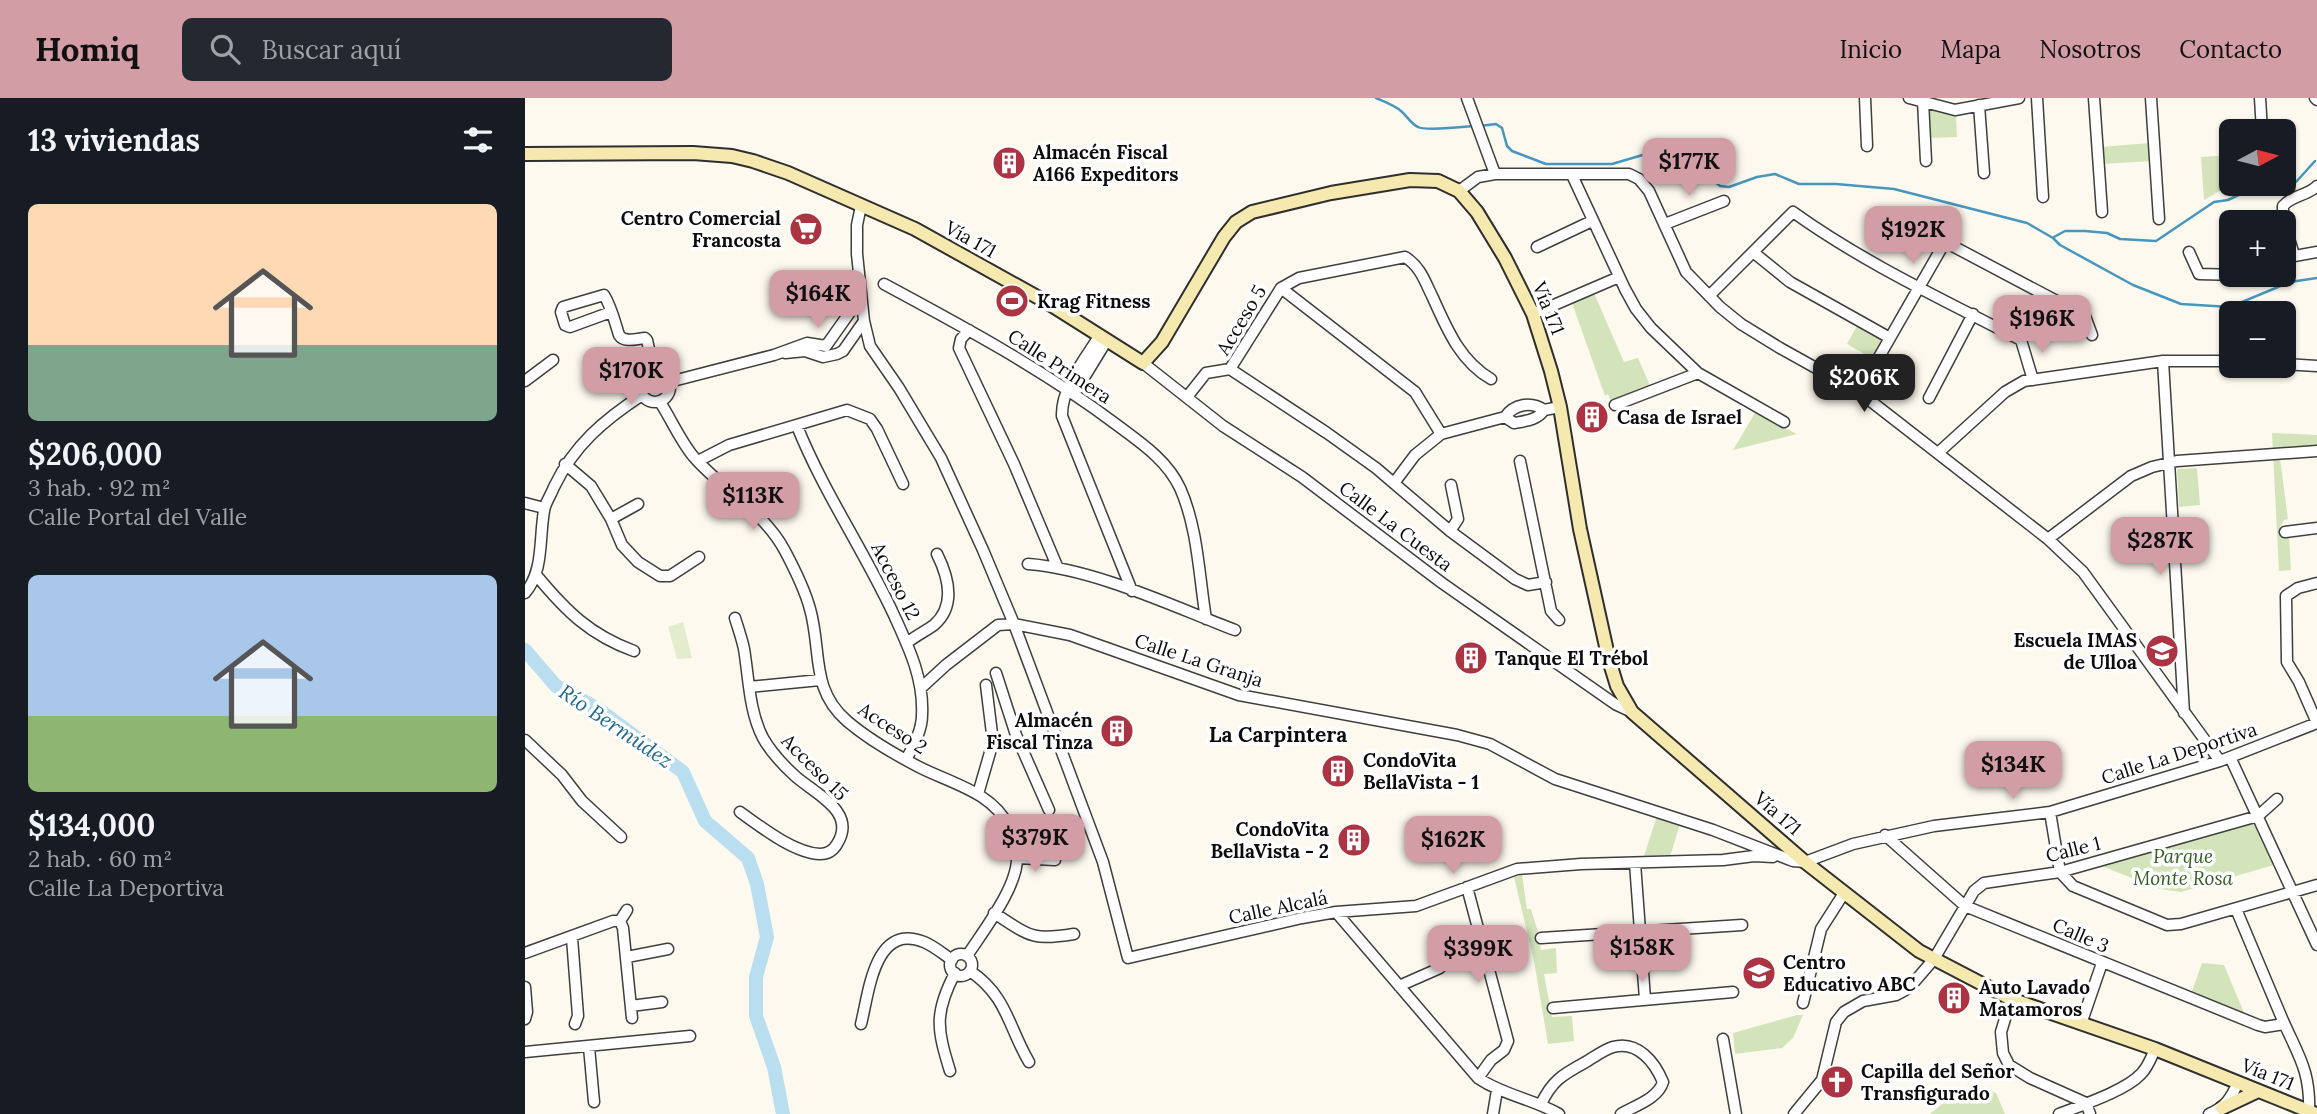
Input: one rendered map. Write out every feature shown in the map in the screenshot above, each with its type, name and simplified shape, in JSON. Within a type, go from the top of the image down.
[{"type":"main road","name":"Vía 171","points":[[525,153],[651,152],[732,156],[787,173],[915,229],[1048,303],[1143,363]]},
{"type":"main road","points":[[1143,363],[1162,341],[1224,237],[1236,222],[1252,212],[1331,193],[1410,180],[1438,181],[1459,191]]},
{"type":"main road","name":"Vía 171","points":[[1459,191],[1477,212],[1505,258],[1533,314],[1560,407],[1580,529],[1609,660],[1617,686],[1632,712],[1805,862],[1919,951],[2011,999],[2155,1049],[2311,1113]]},
{"type":"main road","points":[[2222,1108],[2258,1091]]},
{"type":"street","points":[[1467,98],[1495,174]]},
{"type":"street","points":[[1865,98],[1867,146]]},
{"type":"street","points":[[1909,98],[1955,110],[2019,98]]},
{"type":"street","points":[[2037,98],[2043,197]]},
{"type":"street","points":[[2094,98],[2102,212]]},
{"type":"street","points":[[2151,98],[2159,219]]},
{"type":"street","points":[[2260,98],[2261,119]]},
{"type":"street","points":[[1923,102],[1926,161]]},
{"type":"street","points":[[1979,105],[1984,173]]},
{"type":"street","points":[[1459,191],[1478,177],[1495,174],[1629,174],[1639,179],[1649,191],[1686,272],[1709,296],[1741,324],[1860,391],[2048,539],[2087,578],[2184,713],[2225,759],[2258,816],[2317,945]]},
{"type":"street","points":[[1572,175],[1619,277],[1636,309],[1651,328],[1698,373],[1784,422]]},
{"type":"street","points":[[2283,210],[2288,200],[2306,194],[2317,186]]},
{"type":"street","points":[[1665,224],[1724,201]]},
{"type":"street","points":[[861,206],[857,225],[857,254],[863,321],[870,346],[941,458],[1014,625],[998,625],[946,664],[921,688]]},
{"type":"street","points":[[1709,296],[1793,212],[1819,231],[2021,340]]},
{"type":"street","points":[[1537,247],[1593,221]]},
{"type":"street","points":[[1860,391],[1945,242],[2085,316],[2092,335]]},
{"type":"street","points":[[1753,251],[1790,282],[1891,338]]},
{"type":"street","points":[[2189,252],[2199,274],[2219,274]]},
{"type":"street","points":[[2296,256],[2317,252]]},
{"type":"street","name":"Acceso 5","points":[[1394,483],[1327,433],[1230,369],[1282,288],[1299,278],[1405,257],[1421,271],[1439,313],[1465,359],[1491,379]]},
{"type":"street","points":[[1533,314],[1619,277]]},
{"type":"street","name":"Calle Primera","points":[[884,284],[969,330],[1071,392],[1154,453],[1170,472],[1188,508],[1206,619]]},
{"type":"street","points":[[1282,288],[1415,393],[1441,434]]},
{"type":"street","points":[[611,312],[570,327],[565,325],[561,310],[563,307],[604,295],[611,312],[621,338],[647,340],[654,372]]},
{"type":"street","points":[[2033,380],[2021,340],[2043,295]]},
{"type":"street","points":[[669,382],[774,355],[807,343],[826,346],[860,298]]},
{"type":"street","points":[[1929,398],[1973,314]]},
{"type":"street","points":[[774,355],[804,351],[823,357],[837,354],[843,351],[863,321]]},
{"type":"street","points":[[969,330],[961,339],[959,348],[1014,464],[1057,566]]},
{"type":"street","points":[[1103,338],[1062,405],[1065,427],[1132,591]]},
{"type":"street","points":[[525,381],[553,360]]},
{"type":"street","points":[[1938,452],[2015,384],[2163,361],[2219,361]]},
{"type":"street","points":[[2163,361],[2184,713]]},
{"type":"street","name":"Calle La Cuesta","points":[[1143,363],[1223,426],[1302,477],[1442,583],[1571,675],[1632,712]]},
{"type":"street","points":[[2296,365],[2317,366]]},
{"type":"street","points":[[1187,397],[1206,373],[1230,369]]},
{"type":"street","points":[[649,373],[663,375],[669,382],[668,396],[660,402],[650,402],[642,396],[640,385],[649,373]]},
{"type":"street","points":[[1615,405],[1698,373]]},
{"type":"street","points":[[525,593],[537,576],[544,508],[565,464],[585,439],[609,416],[642,396]]},
{"type":"street","name":"Acceso 2","points":[[660,402],[691,454],[769,526],[785,551],[810,606],[824,693],[847,721],[906,760],[978,794],[1002,814],[1010,827],[1017,858]]},
{"type":"street","points":[[1544,410],[1537,405],[1522,405],[1510,410],[1505,417],[1441,434],[1415,455],[1394,483],[1450,531],[1520,582],[1528,586],[1546,582]]},
{"type":"street","points":[[1505,417],[1514,423],[1540,416],[1544,410],[1560,407]]},
{"type":"street","points":[[698,461],[729,445],[847,410],[870,419],[904,484]]},
{"type":"street","name":"Acceso 12","points":[[797,426],[810,458],[907,643],[921,688],[921,729],[906,760]]},
{"type":"street","points":[[2048,539],[2131,476],[2152,467],[2168,463],[2317,451]]},
{"type":"street","points":[[1520,461],[1551,611],[1559,620]]},
{"type":"street","points":[[565,464],[591,486],[611,519],[622,545],[638,562],[660,576],[670,576],[699,557]]},
{"type":"street","points":[[1450,531],[1458,519],[1451,485]]},
{"type":"street","points":[[525,503],[544,508]]},
{"type":"street","points":[[611,519],[638,504]]},
{"type":"street","points":[[2285,532],[2317,528]]},
{"type":"street","points":[[907,643],[935,624],[946,609],[949,592],[947,575],[937,554]]},
{"type":"street","points":[[1028,564],[1057,566],[1235,630]]},
{"type":"street","points":[[537,576],[562,605],[586,626],[608,641],[634,650]]},
{"type":"street","points":[[2317,583],[2298,588],[2286,596],[2285,626],[2287,662],[2317,723]]},
{"type":"street","points":[[735,618],[744,647],[749,687],[820,680]]},
{"type":"street","name":"Calle La Granja","points":[[1014,625],[1070,635],[1239,695],[1457,735],[1490,744],[1555,779],[1742,841],[1783,858],[1805,862]]},
{"type":"street","name":"Calle Alcalá","points":[[1014,625],[1103,862],[1128,958],[1336,912],[1416,906],[1502,873],[1547,865],[1753,856],[1783,858]]},
{"type":"street","points":[[996,673],[1016,735],[1049,810]]},
{"type":"street","points":[[978,794],[993,742],[986,685]]},
{"type":"street","name":"Acceso 15","points":[[740,812],[774,837],[814,853],[832,851],[843,832],[843,824],[833,805],[796,777],[772,752],[759,727],[749,687]]},
{"type":"street","points":[[988,699],[1002,694]]},
{"type":"street","name":"Calle La Deportiva","points":[[1805,862],[1853,844],[1934,825],[2050,813],[2225,759],[2317,723]]},
{"type":"street","points":[[525,740],[562,775],[582,801],[621,837]]},
{"type":"street","points":[[2258,816],[2277,799]]},
{"type":"street","points":[[2050,813],[2060,872],[2073,886],[2167,925],[2181,924],[2317,885]]},
{"type":"street","name":"Calle 1","points":[[1794,1114],[1822,1080],[1836,1022],[1844,1012],[1863,1001],[1896,995],[1909,988],[1934,959],[1974,891],[1984,883],[2060,872],[2258,816]]},
{"type":"street","name":"Calle 3","points":[[1885,835],[1965,906],[2102,964],[2258,1025],[2265,1027],[2284,1024]]},
{"type":"street","points":[[1738,858],[1744,849],[1742,841]]},
{"type":"street","points":[[967,956],[1008,889],[1017,858],[1055,860]]},
{"type":"street","points":[[1635,863],[1645,999]]},
{"type":"street","points":[[1467,887],[1509,1041],[1478,1078]]},
{"type":"street","points":[[1803,1003],[1821,929],[1844,893]]},
{"type":"street","points":[[2236,909],[2304,1065],[2311,1113]]},
{"type":"street","points":[[620,921],[627,910]]},
{"type":"street","points":[[1336,912],[1478,1078],[1497,1090],[1541,1104],[1559,1114]]},
{"type":"street","points":[[994,913],[1031,936],[1042,939],[1074,934]]},
{"type":"street","points":[[525,953],[613,921],[620,921]]},
{"type":"street","points":[[620,921],[627,957],[632,1018]]},
{"type":"street","points":[[1541,938],[1742,925]]},
{"type":"street","points":[[572,937],[578,1016],[575,1024]]},
{"type":"street","points":[[861,1024],[876,962],[881,952],[890,944],[904,939],[916,939],[952,960]]},
{"type":"street","points":[[627,957],[668,949]]},
{"type":"street","points":[[967,956],[957,955],[952,960],[951,967],[955,973],[961,975],[970,971]]},
{"type":"street","points":[[967,956],[972,964],[970,971]]},
{"type":"street","points":[[2081,1024],[2102,964]]},
{"type":"street","points":[[1399,986],[1440,968]]},
{"type":"street","points":[[970,971],[987,982],[998,995],[1029,1062]]},
{"type":"street","points":[[950,1071],[939,1029],[939,1011],[943,995],[955,973]]},
{"type":"street","points":[[525,987],[525,1019]]},
{"type":"street","points":[[1553,1008],[1733,992]]},
{"type":"street","points":[[2011,999],[2001,1032],[2003,1054],[2009,1065],[2030,1078],[2086,1103],[2090,1114]]},
{"type":"street","points":[[631,1006],[662,1002]]},
{"type":"street","points":[[525,1052],[689,1036]]},
{"type":"street","points":[[1723,1039],[1736,1114]]},
{"type":"street","points":[[1541,1104],[1551,1084],[1560,1077],[1614,1046],[1622,1046],[1643,1053],[1649,1058],[1663,1082],[1661,1089],[1654,1096],[1621,1114]]},
{"type":"street","points":[[589,1047],[594,1102]]},
{"type":"street","points":[[2059,1114],[2105,1096],[2140,1076],[2155,1049]]},
{"type":"street","points":[[2209,1114],[2222,1108],[2238,1082]]},
{"type":"street","points":[[1493,1114],[1497,1090]]},
{"type":"green space","points":[[1926,106],[1956,113],[1957,137],[1927,138]]},
{"type":"green space","points":[[2150,143],[2152,161],[2102,164],[2101,147]]},
{"type":"green space","points":[[2219,156],[2219,191],[2204,200],[2201,157]]},
{"type":"green space","points":[[1594,293],[1624,362],[1638,358],[1651,388],[1611,402],[1608,394],[1605,396],[1572,303]]},
{"type":"green space","points":[[1858,324],[1886,340],[1875,360],[1847,344]]},
{"type":"green space","points":[[1755,413],[1797,434],[1733,450]]},
{"type":"green space","points":[[2272,433],[2317,435],[2317,446],[2279,451],[2288,519],[2284,520],[2280,527],[2280,535],[2289,535],[2291,570],[2279,571]]},
{"type":"green space","points":[[2197,468],[2200,505],[2179,507],[2177,469]]},
{"type":"green space","points":[[683,622],[692,658],[677,659],[668,627]]},
{"type":"green space","points":[[1657,816],[1680,824],[1670,857],[1644,856]]},
{"type":"green space","name":"Parque Monte Rosa","points":[[2254,823],[2274,865],[2181,892],[2160,889],[2099,865]]},
{"type":"green space","points":[[1522,875],[1527,909],[1531,909],[1541,950],[1556,948],[1557,973],[1544,974],[1552,1017],[1572,1016],[1574,1041],[1548,1044],[1534,961],[1514,877]]},
{"type":"green space","points":[[2202,963],[2224,965],[2245,1015],[2191,994]]},
{"type":"green space","points":[[1803,1015],[1793,1038],[1782,1048],[1735,1054],[1733,1033]]},
{"type":"green space","points":[[1975,1085],[1996,1093],[2005,1114],[1930,1114],[1948,1099],[1975,1091]]},
{"type":"waterway","points":[[1376,98],[1398,109],[1418,127],[1474,126]]},
{"type":"waterway","points":[[1480,126],[1496,124],[1502,128],[1507,146],[1512,151],[1546,164],[1612,164],[1663,149],[1682,155],[1720,186],[1729,187],[1775,174],[1799,184],[1894,189],[2027,223],[2060,245],[2133,285],[2181,304],[2230,307],[2290,282],[2317,278]]},
{"type":"waterway","points":[[2054,237],[2065,231],[2085,231],[2107,233],[2120,239],[2156,241],[2214,202],[2228,200],[2251,189],[2282,189],[2296,182],[2315,161]]},
{"type":"waterway","name":"Río Bermúdez","points":[[525,650],[556,686],[598,709],[683,772],[705,821],[748,858],[757,884],[767,937],[756,977],[756,1016],[774,1067],[783,1114]]},
{"type":"place","name":"Almacén Fiscal A166 Expeditors","points":[[1009,163]]},
{"type":"place","name":"Centro Comercial Francosta","points":[[806,229]]},
{"type":"place","name":"Krag Fitness","points":[[1012,301]]},
{"type":"place","name":"Casa de Israel","points":[[1592,417]]},
{"type":"place","name":"Escuela IMAS de Ulloa","points":[[2162,651]]},
{"type":"place","name":"Tanque El Trébol","points":[[1471,658]]},
{"type":"place","name":"Almacén Fiscal Tinza","points":[[1117,731]]},
{"type":"place","name":"CondoVita BellaVista - 1","points":[[1338,771]]},
{"type":"place","name":"CondoVita BellaVista - 2","points":[[1354,840]]},
{"type":"place","name":"Centro Educativo ABC","points":[[1759,973]]},
{"type":"place","name":"Auto Lavado Matamoros","points":[[1954,998]]},
{"type":"place","name":"Capilla del Señor Transfigurado","points":[[1837,1082]]},
{"type":"district","name":"La Carpintera","points":[[1278,734]]}]
